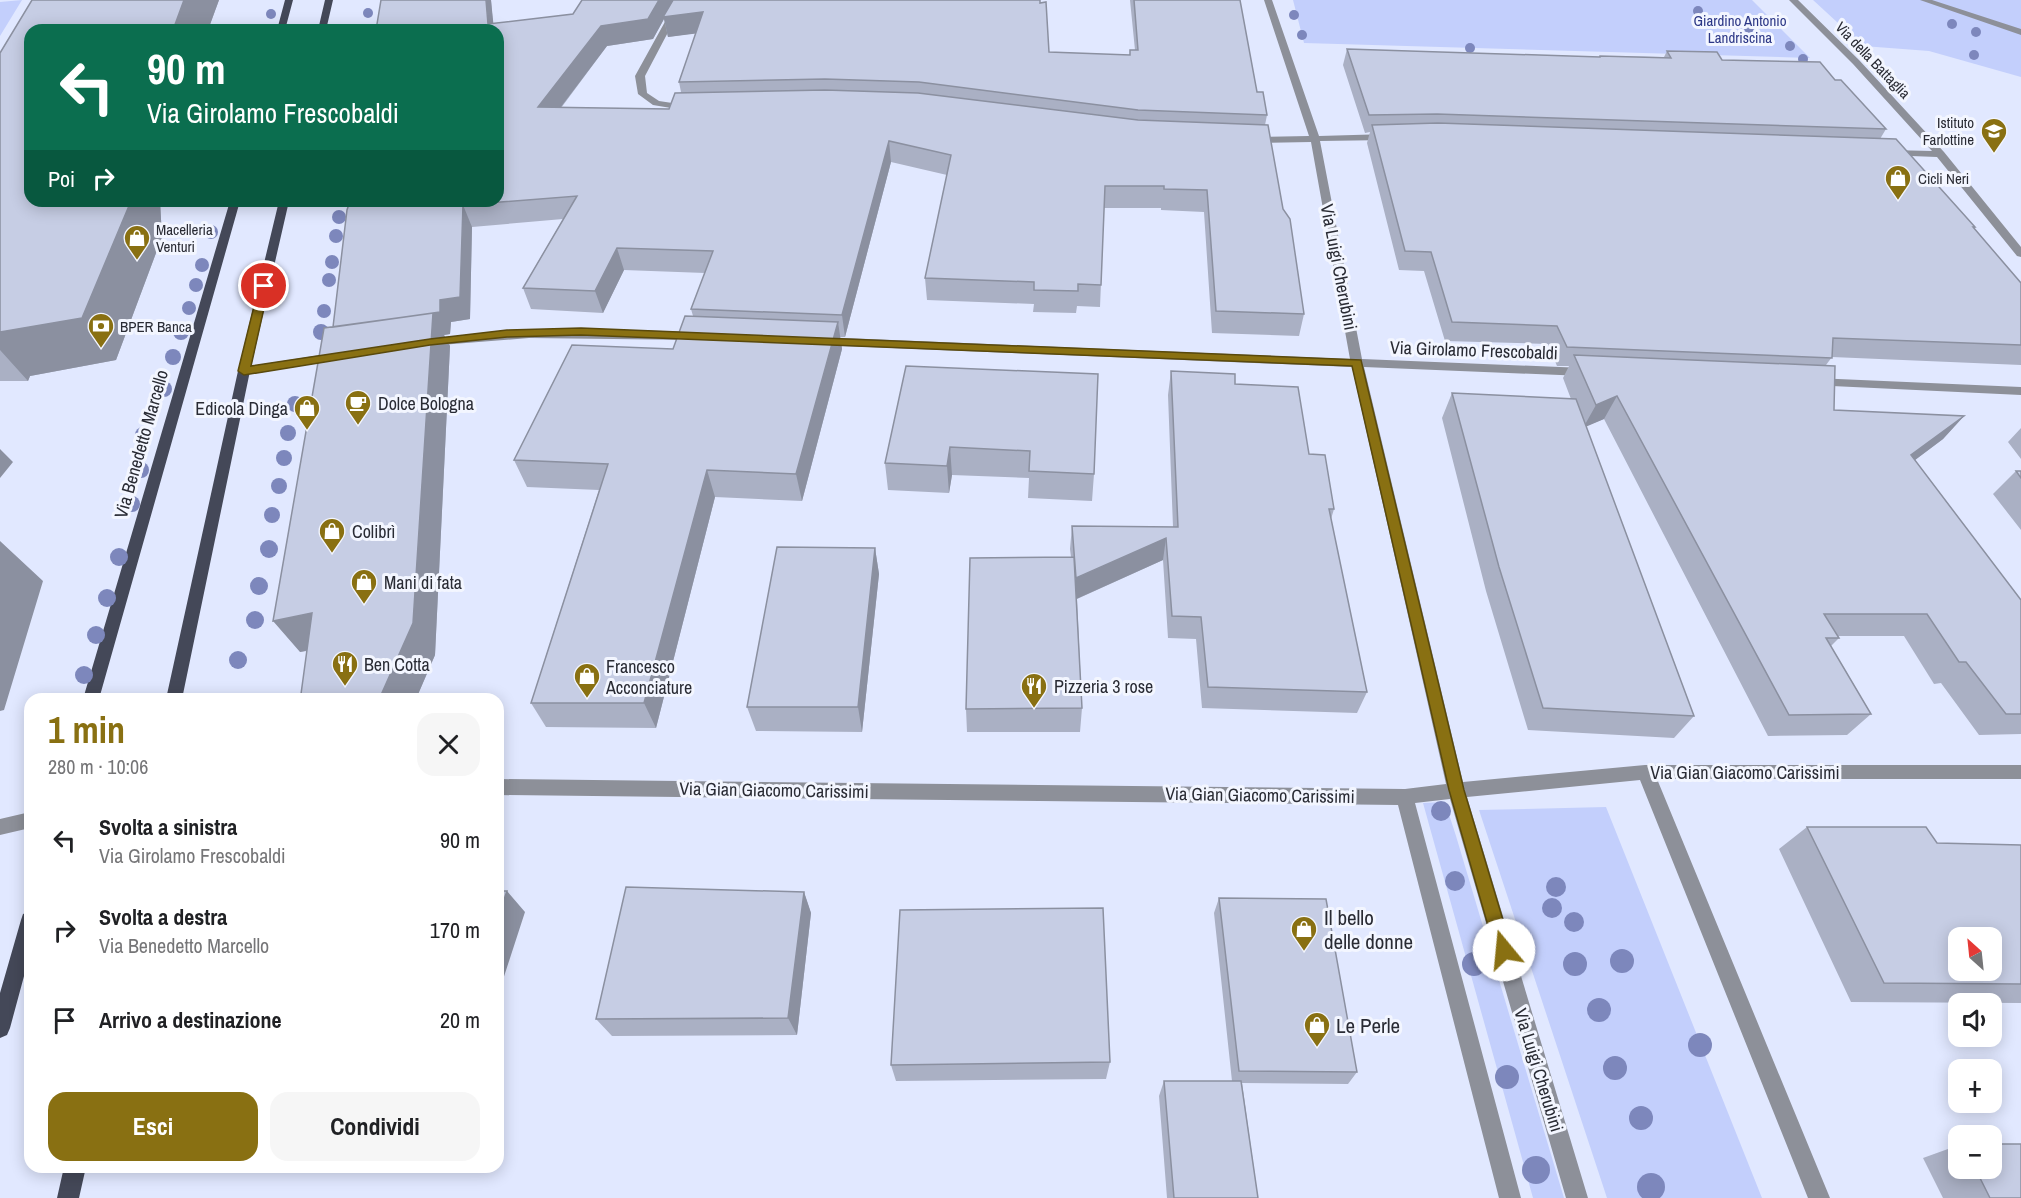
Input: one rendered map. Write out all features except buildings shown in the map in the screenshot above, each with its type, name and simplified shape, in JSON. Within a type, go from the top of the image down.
[{"type":"main road","points":[[283,24],[290,0]]},
{"type":"main road","points":[[323,24],[329,0]]},
{"type":"main road","name":"Via Benedetto Marcello","points":[[93,693],[233,207]]},
{"type":"main road","points":[[175,693],[244,371],[283,207]]},
{"type":"main road","points":[[0,1028],[24,942]]},
{"type":"main road","points":[[68,1198],[74,1173]]},
{"type":"street","points":[[681,0],[640,76],[643,94],[656,103],[680,108],[702,108]]},
{"type":"street","name":"Via Luigi Cherubini","points":[[1268,0],[1315,139],[1357,363],[1456,790],[1577,1198]]},
{"type":"street","name":"Via della Battaglia","points":[[1793,0],[1856,62],[1940,154],[2021,254]]},
{"type":"street","points":[[1924,0],[2021,32]]},
{"type":"street","points":[[1237,140],[1397,137]]},
{"type":"street","points":[[1882,152],[1940,154]]},
{"type":"street","points":[[418,344],[507,334],[581,332],[713,337]]},
{"type":"street","name":"Via Girolamo Frescobaldi","points":[[808,341],[1594,373]]},
{"type":"street","points":[[244,371],[351,354]]},
{"type":"street","points":[[1796,381],[2021,391]]},
{"type":"street","points":[[1645,772],[1819,1198]]},
{"type":"street","name":"Via Gian Giacomo Carissimi","points":[[504,788],[1406,797],[1645,772],[2021,772]]},
{"type":"street","points":[[1406,797],[1510,1198]]},
{"type":"street","points":[[0,827],[24,821]]},
{"type":"green space","points":[[22,0],[0,36],[0,2]]},
{"type":"green space","name":"Giardino Antonio Landriscina","points":[[1293,0],[1752,0],[1810,58],[1304,43]]},
{"type":"green space","points":[[1813,0],[2021,0],[2021,77],[1929,51],[1863,46]]},
{"type":"green space","points":[[1445,802],[1564,1198],[1533,1198],[1423,803]]},
{"type":"green space","points":[[1606,807],[1762,1198],[1607,1198],[1479,810]]},
{"type":"place","name":"Istituto Farlottine","points":[[1994,154]]},
{"type":"place","name":"Cicli Neri","points":[[1898,201]]},
{"type":"place","name":"Macelleria Venturi","points":[[137,261]]},
{"type":"place","name":"BPER Banca","points":[[101,349]]},
{"type":"place","name":"Dolce Bologna","points":[[358,426]]},
{"type":"place","name":"Edicola Dinga","points":[[307,431]]},
{"type":"place","name":"Colibrì","points":[[332,554]]},
{"type":"place","name":"Mani di fata","points":[[364,605]]},
{"type":"place","name":"Ben Cotta","points":[[345,687]]},
{"type":"place","name":"Francesco Acconciature","points":[[587,699]]},
{"type":"place","name":"Pizzeria 3 rose","points":[[1034,709]]},
{"type":"place","name":"Il bello delle donne","points":[[1304,952]]},
{"type":"place","name":"Le Perle","points":[[1317,1048]]},
{"type":"route","points":[[264,286],[244,371],[430,342],[507,334],[581,332],[1357,363],[1456,790],[1504,950]]}]
